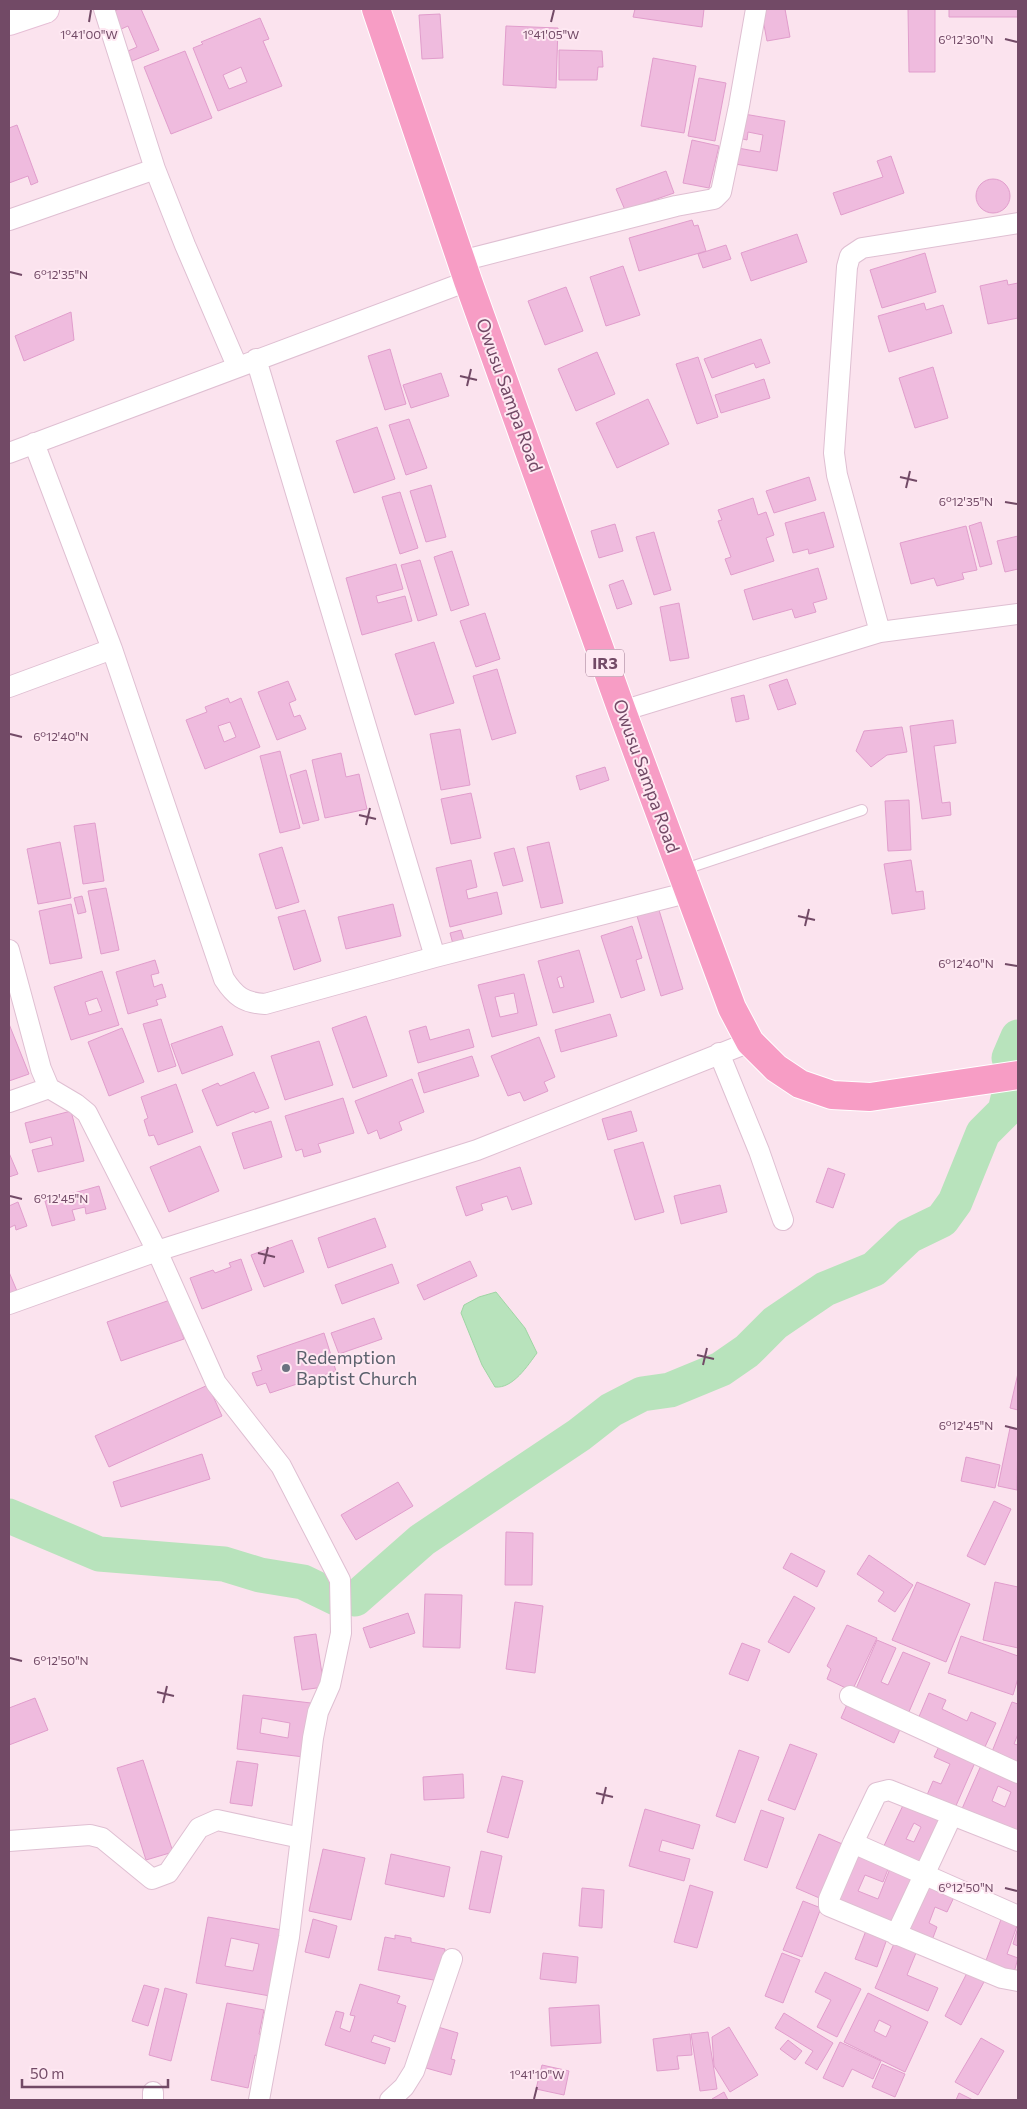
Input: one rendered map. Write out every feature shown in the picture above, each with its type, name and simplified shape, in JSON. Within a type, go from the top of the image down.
[{"type":"main road","name":"Owusu Sampa Road","points":[[376,9],[465,271],[622,711],[732,1008],[750,1042],[776,1068],[800,1084],[832,1095],[870,1097],[1018,1075]]},
{"type":"street","points":[[9,21],[45,9]]},
{"type":"street","points":[[104,9],[156,169],[185,245],[237,366]]},
{"type":"street","points":[[9,453],[256,359],[465,271],[676,206],[714,199],[721,192],[740,106],[756,9]]},
{"type":"street","points":[[9,220],[156,169]]},
{"type":"street","points":[[880,632],[837,475],[834,454],[847,267],[850,256],[862,248],[1018,222]]},
{"type":"street","points":[[256,359],[435,957]]},
{"type":"street","points":[[34,444],[112,650],[224,979],[234,995],[250,1003],[265,1004],[435,957],[686,881]]},
{"type":"street","points":[[622,711],[880,632],[1018,614]]},
{"type":"street","points":[[9,687],[112,650]]},
{"type":"street","points":[[9,950],[41,1068],[49,1088],[87,1113],[156,1251],[216,1383],[281,1466],[340,1580],[341,1633],[330,1684],[316,1720],[289,1937],[259,2100]]},
{"type":"street","points":[[9,1304],[156,1251],[477,1150],[750,1042]]},
{"type":"street","points":[[719,1053],[759,1150],[783,1220]]},
{"type":"street","points":[[9,1102],[49,1088]]},
{"type":"street","points":[[850,1696],[1018,1773]]},
{"type":"street","points":[[1018,1841],[889,1790],[883,1790],[878,1793],[853,1843],[829,1899],[829,1906],[1002,1978],[1018,1981]]},
{"type":"street","points":[[896,1935],[952,1815]]},
{"type":"street","points":[[9,1842],[90,1836],[102,1838],[152,1879],[168,1873],[199,1828],[217,1820],[301,1838]]},
{"type":"street","points":[[853,1843],[1018,1916]]},
{"type":"street","points":[[390,2100],[404,2087],[414,2071],[452,1959]]},
{"type":"lane","points":[[686,881],[862,810]]},
{"type":"shaded area","points":[[496,1292],[525,1328],[537,1353],[525,1370],[514,1380],[502,1387],[495,1387],[482,1365],[461,1313],[464,1305],[479,1297]]},
{"type":"building","points":[[119,9],[141,9],[159,50],[132,61],[128,51],[137,47],[128,26],[119,30],[111,12]]},
{"type":"building","points":[[635,9],[704,9],[702,27],[633,17]]},
{"type":"building","points":[[761,9],[785,9],[790,37],[767,41]]},
{"type":"building","points":[[908,9],[935,9],[935,72],[909,72]]},
{"type":"building","points":[[949,9],[1018,9],[1018,17],[949,17]]},
{"type":"building","points":[[440,14],[443,58],[422,59],[419,15]]},
{"type":"building","points":[[260,18],[269,39],[263,41],[282,86],[218,111],[193,48],[203,44],[201,42]],"holes":[[[241,67],[247,82],[229,89],[223,75]]]},
{"type":"building","points":[[506,26],[558,28],[556,88],[503,85]]},
{"type":"building","points":[[559,50],[602,51],[603,67],[598,67],[597,80],[559,80]]},
{"type":"building","points":[[185,51],[212,118],[171,134],[144,67]]},
{"type":"building","points":[[653,58],[696,66],[684,133],[641,126]]},
{"type":"building","points":[[699,78],[726,83],[715,141],[688,136]]},
{"type":"building","points":[[744,114],[785,121],[777,171],[735,164],[738,148],[760,152],[763,135],[748,132],[747,140],[739,138]]},
{"type":"building","points":[[17,125],[38,182],[31,185],[28,176],[9,183],[9,128]]},
{"type":"building","points":[[692,140],[719,146],[709,188],[683,183]]},
{"type":"building","points":[[891,156],[904,193],[841,215],[833,193],[883,177],[877,161]]},
{"type":"building","points":[[666,171],[674,193],[625,210],[616,189]]},
{"type":"building","points":[[993,179],[1000,180],[1005,184],[1009,189],[1009,203],[1005,208],[1000,212],[993,213],[986,212],[981,208],[977,203],[976,196],[977,189],[981,184],[986,180]]},
{"type":"building","points":[[692,220],[694,226],[698,225],[706,251],[639,271],[629,238]]},
{"type":"building","points":[[797,234],[807,262],[751,281],[741,253]]},
{"type":"building","points":[[726,245],[731,259],[703,268],[698,254]]},
{"type":"building","points":[[925,253],[936,292],[882,308],[870,270]]},
{"type":"building","points":[[623,266],[640,315],[606,326],[590,277]]},
{"type":"building","points":[[1007,280],[1008,285],[1018,283],[1018,318],[988,324],[980,286]]},
{"type":"building","points":[[566,287],[583,331],[545,345],[528,301]]},
{"type":"building","points":[[924,303],[926,310],[943,305],[952,333],[889,352],[878,316]]},
{"type":"building","points":[[71,312],[74,340],[24,361],[15,336]]},
{"type":"building","points":[[761,339],[770,363],[756,368],[754,363],[712,378],[704,359]]},
{"type":"building","points":[[390,349],[406,404],[385,410],[368,356]]},
{"type":"building","points":[[597,352],[615,394],[576,411],[558,369]]},
{"type":"building","points":[[698,357],[718,417],[697,424],[676,364]]},
{"type":"building","points":[[933,367],[948,418],[915,428],[899,378]]},
{"type":"building","points":[[441,373],[449,396],[411,408],[403,385]]},
{"type":"building","points":[[764,379],[770,398],[721,413],[715,395]]},
{"type":"building","points":[[648,399],[669,444],[617,468],[596,423]]},
{"type":"building","points":[[409,419],[427,468],[406,475],[389,425]]},
{"type":"building","points":[[377,427],[395,479],[354,493],[336,441]]},
{"type":"building","points":[[809,477],[816,500],[774,513],[766,491]]},
{"type":"building","points":[[431,485],[446,537],[426,542],[410,491]]},
{"type":"building","points":[[400,492],[418,548],[400,554],[382,497]]},
{"type":"building","points":[[753,498],[758,515],[766,512],[774,535],[766,538],[774,561],[731,575],[725,559],[731,557],[718,521],[722,520],[718,510]]},
{"type":"building","points":[[824,512],[834,547],[809,554],[808,549],[793,553],[785,523]]},
{"type":"building","points":[[981,522],[992,564],[980,567],[969,526]]},
{"type":"building","points":[[615,524],[623,551],[599,558],[591,531]]},
{"type":"building","points":[[966,526],[977,570],[962,573],[964,579],[937,586],[934,578],[911,584],[900,543]]},
{"type":"building","points":[[654,532],[671,590],[654,595],[636,537]]},
{"type":"building","points":[[1018,536],[1018,569],[1005,572],[997,541]]},
{"type":"building","points":[[452,551],[469,605],[451,611],[434,557]]},
{"type":"building","points":[[420,560],[437,615],[418,621],[401,565]]},
{"type":"building","points":[[396,564],[403,589],[376,596],[378,603],[405,596],[412,621],[362,635],[346,578]]},
{"type":"building","points":[[818,568],[827,599],[813,603],[816,612],[795,618],[792,609],[753,620],[744,590]]},
{"type":"building","points":[[623,580],[632,604],[617,609],[609,585]]},
{"type":"building","points":[[679,603],[689,658],[670,661],[660,607]]},
{"type":"building","points":[[485,613],[500,659],[476,667],[460,621]]},
{"type":"building","points":[[434,642],[454,703],[415,715],[395,654]]},
{"type":"building","points":[[497,669],[516,733],[492,740],[473,676]]},
{"type":"building","points":[[787,679],[796,704],[778,710],[769,685]]},
{"type":"building","points":[[288,681],[296,700],[289,703],[294,717],[300,715],[306,729],[277,740],[258,692]]},
{"type":"building","points":[[744,695],[749,719],[736,722],[731,698]]},
{"type":"building","points":[[228,698],[230,703],[241,698],[260,747],[205,769],[186,720],[207,712],[205,707]],"holes":[[[230,722],[236,737],[224,742],[218,726]]]},
{"type":"building","points":[[953,720],[956,743],[934,746],[942,803],[950,802],[951,815],[922,819],[910,726]]},
{"type":"building","points":[[902,727],[907,752],[887,755],[871,767],[856,751],[864,731]]},
{"type":"building","points":[[460,729],[470,785],[441,790],[430,734]]},
{"type":"building","points":[[280,751],[300,828],[280,833],[260,756]]},
{"type":"building","points":[[341,753],[346,777],[359,774],[367,809],[325,818],[312,760]]},
{"type":"building","points":[[605,767],[609,780],[580,790],[576,776]]},
{"type":"building","points":[[306,770],[319,820],[303,824],[290,775]]},
{"type":"building","points":[[471,793],[481,838],[451,844],[441,799]]},
{"type":"building","points":[[909,800],[911,850],[888,851],[885,801]]},
{"type":"building","points":[[95,823],[104,881],[83,884],[74,826]]},
{"type":"building","points":[[60,842],[71,898],[38,904],[27,849]]},
{"type":"building","points":[[549,842],[563,903],[541,908],[527,847]]},
{"type":"building","points":[[282,847],[299,902],[276,909],[259,854]]},
{"type":"building","points":[[514,848],[523,881],[503,886],[494,853]]},
{"type":"building","points":[[471,860],[477,887],[466,890],[468,899],[497,892],[502,914],[450,927],[436,868]]},
{"type":"building","points":[[911,860],[916,892],[923,891],[925,909],[892,914],[884,864]]},
{"type":"building","points":[[106,888],[119,950],[101,954],[88,891]]},
{"type":"building","points":[[82,896],[86,912],[78,914],[74,898]]},
{"type":"building","points":[[71,904],[82,958],[50,964],[39,911]]},
{"type":"building","points":[[393,904],[401,936],[346,949],[338,917]]},
{"type":"building","points":[[305,910],[321,961],[294,970],[278,917]]},
{"type":"building","points":[[659,910],[683,989],[661,996],[637,916]]},
{"type":"building","points":[[632,926],[642,958],[636,960],[645,990],[621,998],[601,936]]},
{"type":"building","points":[[461,930],[464,940],[453,944],[450,933]]},
{"type":"building","points":[[579,950],[594,1002],[553,1013],[538,961]],"holes":[[[561,976],[564,987],[560,988],[557,978]]]},
{"type":"building","points":[[155,960],[159,973],[151,975],[154,987],[162,984],[166,997],[156,1000],[158,1005],[128,1014],[116,972]]},
{"type":"building","points":[[102,971],[119,1025],[71,1040],[54,987]],"holes":[[[97,998],[102,1011],[89,1015],[85,1002]]]},
{"type":"building","points":[[524,974],[537,1025],[492,1037],[478,985]],"holes":[[[514,993],[518,1013],[500,1017],[495,997]]]},
{"type":"building","points":[[610,1014],[617,1036],[561,1052],[555,1030]]},
{"type":"building","points":[[366,1016],[387,1076],[353,1088],[332,1028]]},
{"type":"building","points":[[161,1019],[176,1066],[158,1072],[143,1024]]},
{"type":"building","points":[[9,1024],[29,1074],[9,1081]]},
{"type":"building","points":[[222,1026],[233,1055],[182,1074],[171,1044]]},
{"type":"building","points":[[426,1026],[430,1040],[469,1029],[474,1047],[418,1063],[409,1031]]},
{"type":"building","points":[[122,1028],[144,1082],[109,1096],[88,1042]]},
{"type":"building","points":[[539,1037],[555,1077],[544,1082],[548,1091],[524,1101],[520,1092],[508,1096],[491,1056]]},
{"type":"building","points":[[319,1041],[333,1085],[285,1100],[271,1056]]},
{"type":"building","points":[[472,1056],[479,1076],[424,1093],[418,1073]]},
{"type":"building","points":[[254,1072],[269,1108],[255,1113],[254,1111],[217,1126],[202,1090],[218,1083],[220,1086]]},
{"type":"building","points":[[412,1079],[424,1112],[399,1122],[402,1130],[380,1139],[377,1130],[368,1134],[355,1101]]},
{"type":"building","points":[[176,1084],[193,1132],[158,1145],[154,1135],[149,1136],[144,1120],[148,1118],[141,1097]]},
{"type":"building","points":[[343,1098],[354,1133],[318,1144],[321,1152],[304,1157],[302,1149],[296,1151],[285,1116]]},
{"type":"building","points":[[71,1111],[84,1161],[38,1172],[32,1150],[53,1145],[51,1137],[30,1143],[25,1123]]},
{"type":"building","points":[[631,1111],[637,1131],[608,1140],[602,1119]]},
{"type":"building","points":[[271,1121],[282,1157],[244,1169],[232,1133]]},
{"type":"building","points":[[643,1142],[664,1212],[635,1220],[614,1150]]},
{"type":"building","points":[[200,1146],[219,1191],[169,1212],[150,1167]]},
{"type":"building","points":[[9,1153],[18,1174],[9,1177]]},
{"type":"building","points":[[520,1167],[532,1204],[512,1210],[507,1196],[481,1204],[483,1210],[466,1216],[456,1187]]},
{"type":"building","points":[[828,1168],[845,1174],[833,1208],[816,1202]]},
{"type":"building","points":[[720,1185],[727,1212],[681,1224],[674,1196]]},
{"type":"building","points":[[99,1186],[106,1209],[86,1214],[85,1207],[72,1210],[75,1220],[52,1226],[45,1201]]},
{"type":"building","points":[[18,1202],[27,1226],[16,1230],[15,1225],[9,1228],[9,1206]]},
{"type":"building","points":[[375,1218],[386,1247],[328,1268],[318,1238]]},
{"type":"building","points":[[292,1240],[304,1272],[264,1287],[251,1255]]},
{"type":"building","points":[[241,1259],[252,1290],[202,1309],[190,1278],[213,1270],[215,1273],[231,1267],[229,1263]]},
{"type":"building","points":[[470,1261],[477,1276],[424,1300],[417,1285]]},
{"type":"building","points":[[392,1264],[399,1283],[342,1304],[335,1285]]},
{"type":"building","points":[[9,1272],[17,1291],[9,1294]]},
{"type":"building","points":[[170,1300],[184,1339],[121,1361],[107,1322]]},
{"type":"building","points":[[374,1318],[382,1339],[339,1354],[331,1333]]},
{"type":"building","points":[[324,1333],[336,1371],[270,1393],[266,1383],[257,1386],[252,1373],[262,1370],[257,1356]]},
{"type":"building","points":[[1018,1373],[1018,1410],[1010,1408]]},
{"type":"building","points":[[208,1385],[222,1416],[109,1467],[95,1436]]},
{"type":"building","points":[[1010,1428],[1018,1430],[1017,1490],[998,1486]]},
{"type":"building","points":[[202,1454],[210,1479],[121,1507],[113,1482]]},
{"type":"building","points":[[966,1457],[1000,1465],[995,1488],[961,1481]]},
{"type":"building","points":[[398,1482],[413,1506],[356,1540],[341,1515]]},
{"type":"building","points":[[994,1501],[1011,1509],[985,1565],[967,1556]]},
{"type":"building","points":[[506,1532],[533,1533],[532,1585],[505,1585]]},
{"type":"building","points":[[791,1553],[825,1571],[817,1587],[783,1568]]},
{"type":"building","points":[[869,1555],[913,1585],[895,1612],[878,1601],[884,1592],[857,1574]]},
{"type":"building","points":[[917,1582],[970,1604],[946,1662],[892,1640]]},
{"type":"building","points":[[995,1582],[1018,1587],[1018,1648],[983,1640]]},
{"type":"building","points":[[425,1594],[462,1595],[460,1648],[423,1647]]},
{"type":"building","points":[[794,1596],[815,1608],[789,1653],[768,1642]]},
{"type":"building","points":[[515,1602],[543,1606],[535,1673],[506,1669]]},
{"type":"building","points":[[408,1613],[415,1633],[370,1648],[363,1628]]},
{"type":"building","points":[[847,1625],[877,1638],[852,1691],[827,1679],[831,1669],[827,1666]]},
{"type":"building","points":[[316,1634],[324,1687],[302,1690],[294,1637]]},
{"type":"building","points":[[961,1636],[1018,1656],[1018,1678],[1013,1695],[948,1673]]},
{"type":"building","points":[[877,1640],[896,1648],[881,1682],[888,1685],[903,1652],[930,1663],[908,1714],[855,1691]]},
{"type":"building","points":[[742,1643],[760,1650],[748,1681],[729,1674]]},
{"type":"building","points":[[929,1693],[946,1700],[942,1709],[967,1721],[971,1712],[996,1723],[984,1749],[918,1719]]},
{"type":"building","points":[[243,1695],[311,1703],[304,1757],[237,1749]],"holes":[[[262,1718],[290,1723],[288,1738],[260,1733]]]},
{"type":"building","points":[[35,1698],[48,1730],[9,1745],[9,1708]]},
{"type":"building","points":[[849,1700],[902,1725],[894,1743],[841,1718]]},
{"type":"building","points":[[1012,1702],[1018,1704],[1018,1734],[1014,1744],[1018,1745],[1018,1765],[991,1754]]},
{"type":"building","points":[[941,1742],[977,1758],[955,1808],[927,1795],[933,1781],[941,1784],[950,1764],[934,1757]]},
{"type":"building","points":[[790,1744],[817,1754],[795,1810],[768,1800]]},
{"type":"building","points":[[739,1750],[759,1757],[735,1823],[716,1816]]},
{"type":"building","points":[[143,1760],[173,1852],[146,1860],[117,1768]]},
{"type":"building","points":[[237,1761],[258,1764],[252,1806],[230,1803]]},
{"type":"building","points":[[983,1761],[1018,1777],[1018,1837],[961,1811]],"holes":[[[998,1786],[1011,1792],[1005,1807],[992,1801]]]},
{"type":"building","points":[[463,1774],[464,1798],[424,1800],[423,1777]]},
{"type":"building","points":[[502,1776],[523,1781],[508,1838],[487,1832]]},
{"type":"building","points":[[906,1799],[947,1819],[923,1870],[882,1850]],"holes":[[[914,1823],[921,1827],[914,1842],[906,1839]]]},
{"type":"building","points":[[645,1809],[700,1825],[693,1849],[662,1840],[659,1851],[690,1859],[684,1881],[629,1866]]},
{"type":"building","points":[[761,1810],[784,1818],[767,1868],[744,1860]]},
{"type":"building","points":[[819,1834],[847,1846],[824,1900],[796,1888]]},
{"type":"building","points":[[323,1849],[365,1858],[351,1920],[309,1911]]},
{"type":"building","points":[[854,1849],[890,1864],[883,1882],[865,1875],[858,1891],[878,1899],[891,1866],[917,1877],[896,1928],[832,1901]]},
{"type":"building","points":[[481,1851],[502,1856],[490,1913],[469,1909]]},
{"type":"building","points":[[391,1854],[450,1867],[444,1897],[385,1884]]},
{"type":"building","points":[[923,1879],[956,1893],[947,1912],[935,1907],[929,1923],[937,1927],[931,1943],[902,1931]]},
{"type":"building","points":[[690,1885],[713,1892],[697,1948],[674,1942]]},
{"type":"building","points":[[582,1888],[604,1890],[602,1928],[579,1926]]},
{"type":"building","points":[[803,1901],[821,1908],[802,1957],[783,1950]]},
{"type":"building","points":[[1003,1914],[1018,1923],[1007,1954],[1018,1958],[1013,1976],[984,1966]]},
{"type":"building","points":[[208,1917],[282,1930],[270,1996],[196,1983]],"holes":[[[231,1938],[259,1944],[253,1971],[225,1966]]]},
{"type":"building","points":[[313,1919],[337,1926],[329,1958],[305,1952]]},
{"type":"building","points":[[1018,1927],[1018,1946],[1013,1944]]},
{"type":"building","points":[[867,1928],[888,1936],[877,1967],[855,1959]]},
{"type":"building","points":[[395,1935],[411,1938],[411,1942],[445,1949],[439,1981],[378,1970],[385,1937],[395,1939]]},
{"type":"building","points":[[896,1939],[918,1948],[907,1975],[938,1988],[928,2011],[875,1988]]},
{"type":"building","points":[[543,1953],[578,1957],[576,1983],[540,1979]]},
{"type":"building","points":[[782,1953],[800,1960],[783,2003],[765,1996]]},
{"type":"building","points":[[968,1971],[985,1980],[961,2025],[945,2016]]},
{"type":"building","points":[[825,1972],[861,1989],[837,2037],[817,2027],[831,2000],[815,1992]]},
{"type":"building","points":[[360,1984],[400,1996],[397,2003],[406,2006],[395,2042],[374,2035],[371,2042],[390,2048],[385,2064],[325,2045],[336,2011],[344,2013],[340,2028],[350,2032],[355,2016],[350,2015]]},
{"type":"building","points":[[144,1985],[159,1989],[148,2026],[132,2021]]},
{"type":"building","points":[[165,1988],[187,1994],[171,2061],[149,2055]]},
{"type":"building","points":[[868,1993],[928,2022],[905,2072],[844,2042]],"holes":[[[879,2020],[891,2026],[886,2037],[874,2031]]]},
{"type":"building","points":[[227,2003],[264,2010],[259,2034],[266,2036],[261,2057],[255,2055],[248,2088],[211,2080]]},
{"type":"building","points":[[599,2005],[601,2043],[551,2046],[549,2008]]},
{"type":"building","points":[[784,2013],[833,2043],[817,2070],[805,2063],[813,2051],[775,2028]]},
{"type":"building","points":[[438,2027],[458,2033],[451,2059],[455,2060],[451,2075],[426,2068]]},
{"type":"building","points":[[729,2027],[758,2075],[730,2092],[714,2066],[712,2037]]},
{"type":"building","points":[[708,2032],[717,2089],[700,2091],[691,2034]]},
{"type":"building","points":[[690,2034],[692,2055],[677,2056],[679,2069],[657,2071],[653,2039]]},
{"type":"building","points":[[981,2038],[1004,2051],[978,2095],[955,2082]]},
{"type":"building","points":[[788,2040],[802,2051],[795,2060],[780,2049]]},
{"type":"building","points":[[840,2042],[881,2061],[873,2079],[852,2069],[843,2087],[823,2078]]},
{"type":"building","points":[[882,2064],[905,2074],[895,2097],[872,2087]]},
{"type":"building","points":[[542,2065],[569,2071],[564,2095],[536,2089]]},
{"type":"building","points":[[724,2092],[728,2100],[712,2099]]},
{"type":"building","points":[[959,2093],[973,2100],[956,2100]]},
{"type":"waterway","points":[[1009,1058],[1018,1037]]},
{"type":"waterway","points":[[355,1599],[422,1540],[579,1435],[611,1410],[642,1394],[670,1390],[721,1369],[747,1351],[775,1323],[825,1289],[874,1269],[909,1236],[942,1220],[955,1202],[983,1133],[1005,1111],[1009,1094]]},
{"type":"waterway","points":[[9,1516],[99,1554],[224,1564],[260,1575],[303,1582],[336,1598]]},
{"type":"place","name":"Redemption Baptist Church","points":[[286,1368]]}]
